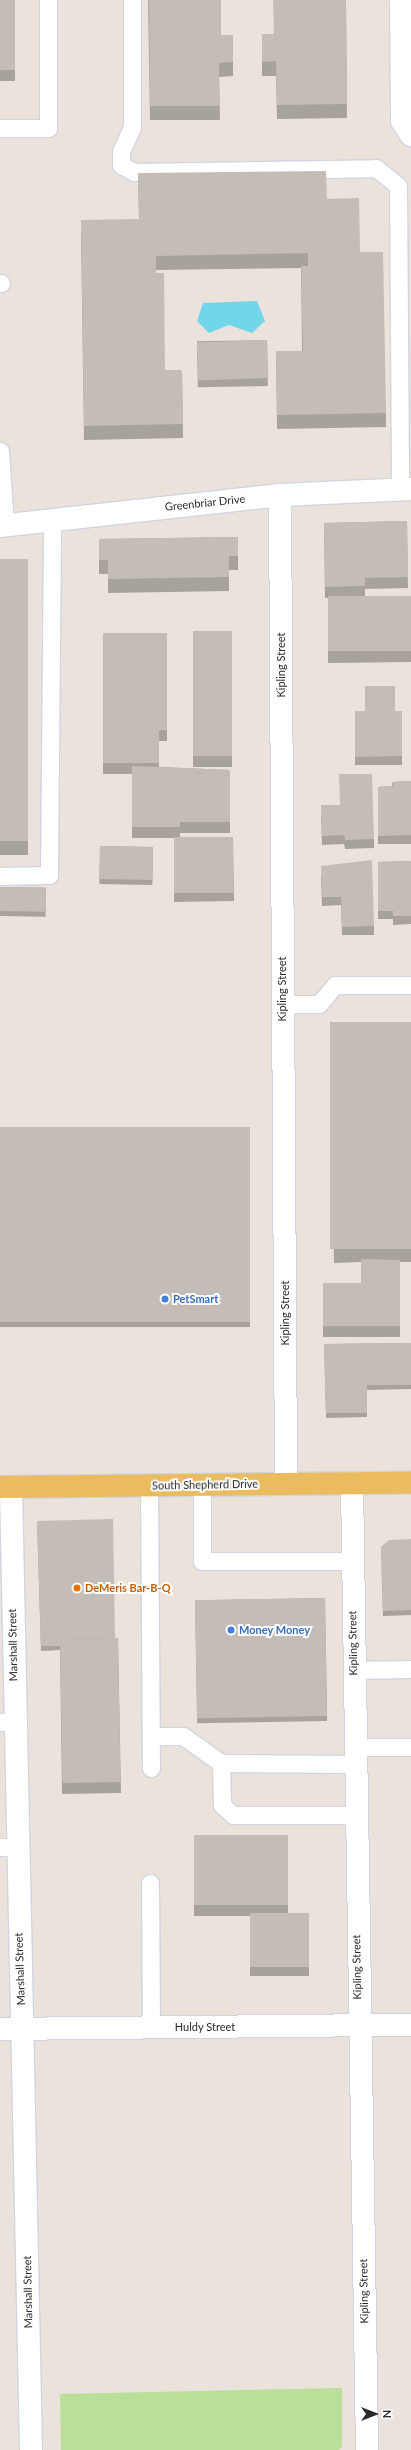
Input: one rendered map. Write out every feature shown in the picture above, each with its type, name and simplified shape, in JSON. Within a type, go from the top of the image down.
[{"type":"main road","name":"South Shepherd Drive","points":[[5,1487],[411,1483]]},
{"type":"street","points":[[401,0],[402,121],[409,134]]},
{"type":"street","name":"Greenbriar Drive","points":[[3,526],[52,519],[280,495],[405,489]]},
{"type":"street","name":"Kipling Street","points":[[280,495],[286,1484]]},
{"type":"street","name":"Kipling Street","points":[[352,1483],[358,2026],[367,2450]]},
{"type":"street","name":"Marshall Street","points":[[5,1487],[8,1847],[23,2029],[31,2450]]},
{"type":"street","name":"Huldy Street","points":[[0,2029],[411,2025]]},
{"type":"lane","points":[[0,128],[48,128],[48,0]]},
{"type":"lane","points":[[132,0],[132,127],[121,152],[121,165],[134,172],[376,168],[398,186],[405,489]]},
{"type":"lane","points":[[0,452],[3,526]]},
{"type":"lane","points":[[0,876],[48,875],[52,519]]},
{"type":"lane","points":[[282,1004],[319,1004],[335,985],[411,985]]},
{"type":"lane","points":[[202,1485],[202,1561],[353,1561]]},
{"type":"lane","points":[[149,1486],[150,1768]]},
{"type":"lane","points":[[354,1670],[411,1669]]},
{"type":"lane","points":[[150,1736],[183,1736],[221,1763],[354,1755],[411,1747]]},
{"type":"lane","points":[[221,1763],[222,1805],[233,1816],[355,1815]]},
{"type":"lane","points":[[150,1884],[151,2027]]},
{"type":"green space","points":[[342,2388],[342,2446],[339,2450],[61,2450],[60,2394]]},
{"type":"water","points":[[257,301],[265,321],[252,333],[229,325],[209,333],[197,321],[203,303]]},
{"type":"building","points":[[0,0],[15,0],[15,70],[0,70]]},
{"type":"building","points":[[149,0],[221,0],[221,35],[233,35],[233,62],[219,63],[220,106],[150,106]]},
{"type":"building","points":[[273,0],[346,0],[347,104],[277,105],[276,61],[262,62],[262,34],[274,34]]},
{"type":"building","points":[[326,171],[327,199],[359,198],[360,252],[383,252],[386,413],[277,415],[276,351],[303,351],[301,266],[308,266],[308,253],[156,256],[156,273],[164,273],[165,370],[182,370],[183,424],[84,426],[81,220],[139,219],[138,173]]},
{"type":"building","points":[[267,340],[268,378],[198,380],[197,342]]},
{"type":"building","points":[[407,521],[408,577],[365,578],[365,586],[325,587],[324,523]]},
{"type":"building","points":[[238,537],[238,556],[229,556],[229,577],[108,579],[108,560],[99,560],[99,539]]},
{"type":"building","points":[[0,559],[28,559],[28,841],[0,841]]},
{"type":"building","points":[[328,596],[411,596],[411,651],[328,651]]},
{"type":"building","points":[[193,631],[232,631],[232,756],[193,756]]},
{"type":"building","points":[[103,633],[167,633],[167,730],[159,730],[159,763],[103,763]]},
{"type":"building","points":[[365,686],[395,686],[395,711],[402,711],[402,756],[355,757],[355,711],[365,711]]},
{"type":"building","points":[[132,766],[230,770],[230,822],[180,822],[180,827],[132,827]]},
{"type":"building","points":[[339,774],[372,774],[374,839],[345,840],[344,835],[322,836],[321,805],[340,805]]},
{"type":"building","points":[[411,781],[411,835],[378,836],[378,787],[393,786],[392,782]]},
{"type":"building","points":[[174,837],[233,837],[233,893],[174,893]]},
{"type":"building","points":[[100,846],[153,847],[152,880],[99,879]]},
{"type":"building","points":[[372,860],[374,926],[342,927],[341,897],[322,897],[321,866]]},
{"type":"building","points":[[411,861],[411,916],[393,916],[393,911],[378,911],[378,862]]},
{"type":"building","points":[[0,887],[46,888],[46,912],[0,911]]},
{"type":"building","points":[[330,1022],[411,1022],[411,1249],[330,1249]]},
{"type":"building","points":[[0,1127],[250,1127],[250,1322],[0,1322]]},
{"type":"building","points":[[361,1259],[400,1260],[400,1326],[323,1326],[323,1283],[361,1283]]},
{"type":"building","points":[[411,1343],[411,1385],[367,1385],[367,1413],[326,1413],[324,1344]]},
{"type":"building","name":"DeMeris Bar-B-Q","points":[[113,1519],[115,1638],[60,1639],[60,1646],[41,1646],[37,1521]]},
{"type":"building","points":[[411,1539],[411,1610],[383,1611],[381,1547],[389,1540]]},
{"type":"building","points":[[325,1598],[327,1716],[197,1718],[195,1600]]},
{"type":"building","points":[[118,1638],[121,1782],[63,1783],[60,1639]]},
{"type":"building","points":[[194,1835],[288,1835],[288,1905],[194,1905]]},
{"type":"building","points":[[250,1913],[309,1913],[309,1967],[250,1967]]},
{"type":"place","name":"PetSmart","points":[[165,1299]]},
{"type":"place","name":"DeMeris Bar-B-Q","points":[[77,1588]]},
{"type":"place","name":"Money Money","points":[[231,1630]]}]
